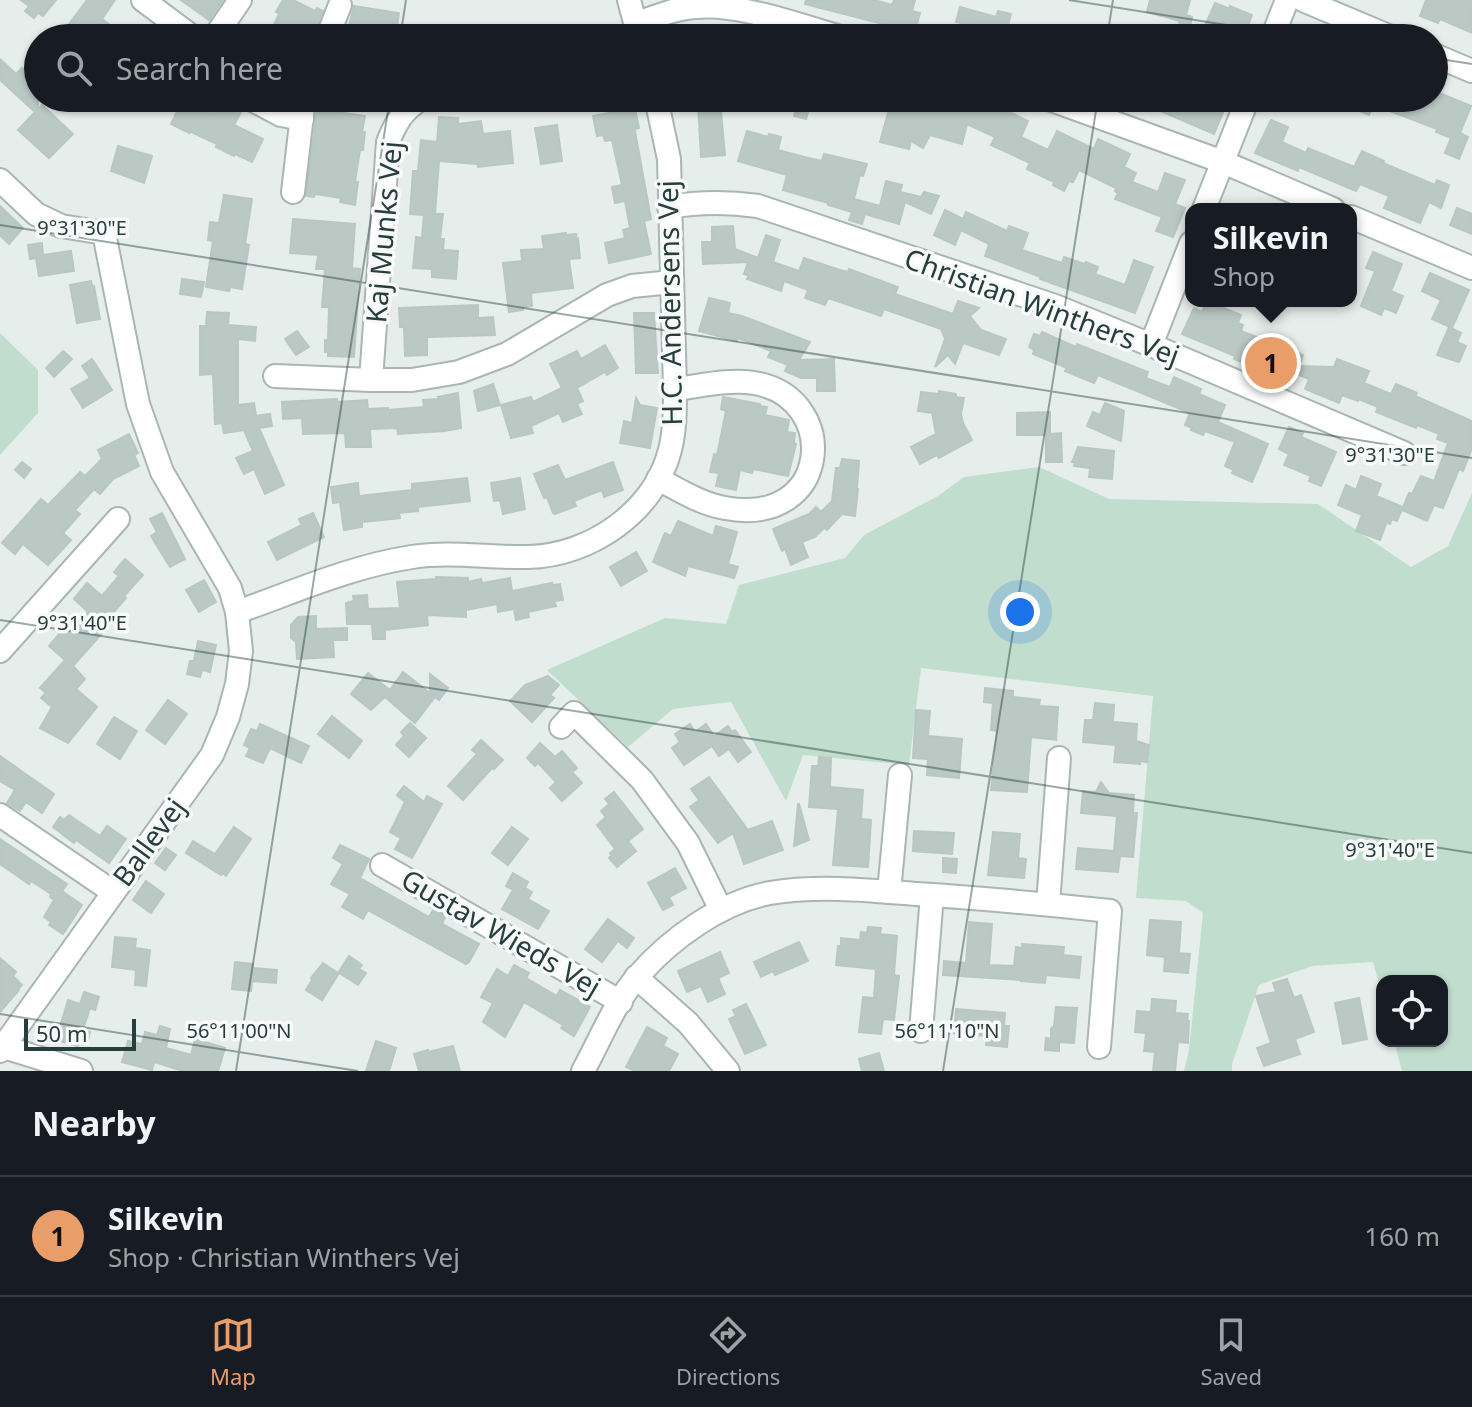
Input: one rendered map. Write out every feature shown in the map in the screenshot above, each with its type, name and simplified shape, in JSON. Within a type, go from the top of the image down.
[{"type":"street","points":[[143,0],[175,24]]},
{"type":"street","points":[[224,24],[240,0]]},
{"type":"street","points":[[629,0],[635,24]]},
{"type":"street","points":[[1278,24],[1287,0]]},
{"type":"street","points":[[1303,0],[1360,24]]},
{"type":"street","points":[[333,24],[340,5]]},
{"type":"street","points":[[649,24],[670,11],[718,7],[792,24]]},
{"type":"street","points":[[1448,61],[1472,71]]},
{"type":"street","points":[[293,192],[303,112]]},
{"type":"street","name":"Kaj Munks Vej","points":[[371,380],[388,142],[397,119],[404,112]]},
{"type":"street","name":"H.C. Andersens Vej","points":[[237,612],[370,566],[414,557],[462,554],[529,557],[561,553],[588,544],[615,527],[639,506],[658,479],[669,453],[674,427],[669,159],[660,112]]},
{"type":"street","points":[[1085,112],[1223,162],[1319,203]]},
{"type":"street","points":[[1206,203],[1243,112]]},
{"type":"street","name":"Ballevej","points":[[0,180],[36,214],[61,226],[104,233],[138,404],[162,472],[230,588],[237,612],[241,651],[237,684],[228,717],[212,755],[2,1049]]},
{"type":"street","name":"Christian Winthers Vej","points":[[669,207],[738,203],[758,206],[1055,306],[1404,453]]},
{"type":"street","points":[[1357,220],[1472,268]]},
{"type":"street","points":[[1151,345],[1185,258]]},
{"type":"street","points":[[275,376],[412,380],[459,372],[507,354],[607,295],[632,286],[672,282]]},
{"type":"street","points":[[658,479],[704,503],[748,511],[774,507],[798,492],[811,469],[814,443],[806,418],[786,395],[756,383],[729,382],[675,389]]},
{"type":"street","points":[[0,651],[118,519]]},
{"type":"street","points":[[561,727],[574,713],[642,780],[688,843],[721,910]]},
{"type":"street","points":[[1048,904],[1059,758]]},
{"type":"street","points":[[889,892],[900,775]]},
{"type":"street","points":[[0,815],[113,892]]},
{"type":"street","name":"Gustav Wieds Vej","points":[[382,865],[621,1002]]},
{"type":"street","name":"Gustav Wieds Vej","points":[[583,1071],[636,977],[675,938],[721,910],[768,894],[813,889],[932,895],[1110,911],[1099,1047]]},
{"type":"street","points":[[921,1031],[932,895]]},
{"type":"street","name":"Gustav Wieds Vej","points":[[636,977],[688,1023],[728,1071]]},
{"type":"street","points":[[2,1049],[81,1071]]},
{"type":"green space","points":[[0,333],[38,370],[38,413],[0,455]]},
{"type":"green space","points":[[1039,467],[1109,499],[1318,504],[1411,567],[1448,546],[1472,493],[1472,1071],[1402,1071],[1396,1047],[1448,1047],[1448,975],[1377,975],[1373,962],[1312,966],[1259,985],[1232,1071],[1184,1071],[1189,1050],[1203,913],[1186,901],[1136,898],[1153,696],[921,668],[909,765],[803,755],[786,801],[731,702],[673,709],[628,747],[547,670],[665,618],[726,624],[739,585],[845,558],[864,535],[938,496],[964,477]]},
{"type":"building","points":[[21,0],[56,0],[43,16],[38,13],[34,18],[25,11],[29,6]]},
{"type":"building","points":[[87,0],[115,0],[102,19],[109,24],[69,24]]},
{"type":"building","points":[[181,0],[223,0],[209,20]]},
{"type":"building","points":[[283,0],[293,0],[315,11],[317,8],[323,11],[318,24],[274,24],[279,14],[276,12]]},
{"type":"building","points":[[806,0],[874,0],[892,5],[894,0],[915,0],[912,11],[920,13],[917,24],[883,24],[805,4]]},
{"type":"building","points":[[1150,0],[1190,0],[1186,15],[1192,17],[1190,24],[1179,24],[1180,21],[1147,12]]},
{"type":"building","points":[[1426,0],[1472,0],[1472,33],[1440,19],[1438,23],[1420,16]]},
{"type":"building","points":[[1215,3],[1252,15],[1248,24],[1206,24]]},
{"type":"building","points":[[354,6],[399,13],[397,24],[350,24]]},
{"type":"building","points":[[960,7],[996,17],[998,11],[1011,14],[1008,24],[956,22]]},
{"type":"building","points":[[0,59],[16,74],[22,68],[24,102],[0,80]]},
{"type":"building","points":[[1448,97],[1471,106],[1460,133],[1468,137],[1459,159],[1445,153],[1451,138],[1436,132],[1437,129],[1392,112],[1448,112]]},
{"type":"building","points":[[35,112],[49,112],[73,134],[49,158],[18,130]]},
{"type":"building","points":[[177,112],[241,112],[234,125],[263,139],[252,162],[171,124]]},
{"type":"building","points":[[317,112],[365,116],[363,150],[360,150],[355,182],[358,182],[355,205],[340,202],[341,198],[315,194],[314,197],[306,196]]},
{"type":"building","points":[[636,112],[639,128],[635,129],[636,137],[651,219],[644,221],[651,254],[609,263],[605,243],[625,238],[623,230],[630,228],[625,201],[615,203],[612,187],[622,185],[612,140],[605,141],[603,135],[597,136],[593,116]]},
{"type":"building","points":[[698,112],[721,112],[725,155],[701,157]]},
{"type":"building","points":[[795,112],[808,112],[806,119],[794,116]]},
{"type":"building","points":[[888,112],[1009,112],[1028,121],[1021,137],[1048,150],[1057,131],[1094,149],[1098,139],[1130,154],[1124,167],[1136,173],[1132,182],[1158,192],[1165,173],[1185,180],[1175,204],[1185,208],[1173,237],[1156,231],[1162,217],[1115,199],[1118,193],[1116,188],[1079,170],[1064,191],[1053,185],[1054,182],[1027,169],[1030,163],[991,145],[995,137],[967,124],[962,144],[930,135],[923,148],[911,141],[909,149],[880,142]]},
{"type":"building","points":[[1163,112],[1223,112],[1214,134]]},
{"type":"building","points":[[439,117],[458,118],[458,124],[481,121],[483,134],[510,131],[513,163],[478,167],[478,164],[439,161],[435,214],[443,214],[440,239],[444,239],[443,250],[458,251],[456,279],[432,277],[432,269],[413,268],[416,237],[422,238],[424,215],[410,214],[413,171],[418,171],[421,140],[437,142]]},
{"type":"building","points":[[1271,120],[1288,127],[1282,142],[1306,153],[1308,148],[1354,167],[1362,151],[1435,185],[1437,180],[1449,185],[1441,208],[1429,202],[1420,223],[1384,208],[1389,196],[1360,184],[1356,191],[1255,153]]},
{"type":"building","points":[[557,125],[562,161],[541,164],[535,128]]},
{"type":"building","points":[[747,131],[781,137],[778,150],[822,161],[824,154],[867,164],[863,176],[860,175],[854,199],[880,206],[886,181],[902,185],[900,192],[921,197],[924,192],[939,196],[931,214],[905,202],[899,224],[865,214],[862,224],[849,220],[852,212],[783,190],[787,175],[738,161]]},
{"type":"building","points":[[118,146],[152,156],[144,183],[111,171]]},
{"type":"building","points":[[224,195],[252,199],[242,289],[230,287],[229,291],[206,287],[213,241],[208,240],[210,222],[219,223]]},
{"type":"building","points":[[0,206],[23,228],[9,244],[0,235]]},
{"type":"building","points":[[1457,208],[1472,214],[1472,234],[1450,225]]},
{"type":"building","points":[[945,210],[963,219],[966,212],[1007,231],[1009,226],[1028,233],[1022,250],[1062,263],[1064,257],[1086,262],[1098,267],[1095,274],[1125,285],[1134,260],[1153,267],[1135,313],[985,256],[989,244],[961,230],[955,245],[934,235]]},
{"type":"building","points":[[293,219],[355,224],[352,268],[360,269],[354,357],[328,356],[325,352],[329,307],[322,307],[325,269],[316,269],[318,255],[290,253]]},
{"type":"building","points":[[733,226],[735,249],[758,258],[766,235],[780,240],[773,262],[799,271],[804,258],[848,272],[849,269],[898,287],[895,294],[953,314],[958,301],[979,308],[970,316],[981,330],[1006,339],[999,355],[963,343],[955,364],[948,355],[935,367],[945,339],[941,329],[884,309],[881,316],[828,298],[825,305],[805,298],[808,290],[784,281],[781,291],[747,279],[749,276],[744,274],[748,262],[703,264],[702,242],[712,242],[712,227]]},
{"type":"building","points":[[576,234],[578,239],[580,258],[569,259],[573,288],[531,293],[532,306],[509,312],[503,263],[522,261],[521,250],[544,249],[542,236]]},
{"type":"building","points":[[42,243],[43,255],[71,251],[74,271],[39,276],[36,258],[30,259],[28,245]]},
{"type":"building","points":[[1373,252],[1402,264],[1391,291],[1403,296],[1396,313],[1384,308],[1381,315],[1361,306],[1375,271],[1366,268]]},
{"type":"building","points":[[1430,273],[1469,290],[1452,328],[1432,319],[1441,300],[1422,291]]},
{"type":"building","points":[[182,279],[204,282],[201,297],[180,294]]},
{"type":"building","points":[[91,281],[100,319],[77,323],[70,285]]},
{"type":"building","points":[[709,298],[730,303],[728,313],[810,342],[799,360],[834,359],[835,391],[817,391],[817,378],[801,378],[785,371],[788,365],[768,357],[771,351],[738,338],[737,341],[699,331]]},
{"type":"building","points":[[478,305],[478,318],[493,317],[495,335],[427,337],[427,355],[405,356],[404,327],[400,327],[399,308]]},
{"type":"building","points":[[1204,307],[1222,307],[1241,315],[1238,323],[1243,325],[1241,331],[1303,355],[1299,366],[1334,367],[1337,359],[1369,371],[1364,383],[1391,394],[1396,384],[1417,393],[1415,396],[1472,421],[1472,448],[1463,471],[1459,469],[1443,508],[1434,505],[1427,521],[1402,510],[1421,476],[1434,481],[1448,443],[1437,439],[1439,434],[1376,412],[1378,407],[1359,399],[1342,395],[1339,403],[1305,389],[1309,379],[1280,367],[1276,376],[1182,334],[1194,308],[1202,312]]},
{"type":"building","points":[[207,312],[229,313],[228,325],[256,327],[255,341],[238,339],[238,405],[254,403],[256,416],[270,414],[272,426],[259,428],[284,485],[265,494],[254,469],[244,474],[236,458],[253,451],[244,430],[224,433],[222,423],[215,424],[213,374],[200,375],[200,326],[206,326]]},
{"type":"building","points":[[634,313],[654,313],[658,373],[636,373]]},
{"type":"building","points":[[1449,327],[1461,333],[1457,342],[1466,346],[1459,362],[1437,355]]},
{"type":"building","points":[[297,331],[309,347],[296,355],[285,339]]},
{"type":"building","points":[[1042,332],[1148,372],[1146,378],[1170,387],[1174,377],[1201,389],[1199,394],[1225,405],[1218,422],[1268,444],[1252,482],[1232,473],[1234,470],[1225,466],[1235,442],[1205,431],[1203,435],[1191,430],[1185,425],[1190,413],[1098,375],[1094,383],[1033,354],[1034,350],[1029,347],[1034,334],[1040,336]]},
{"type":"building","points":[[605,345],[618,368],[577,388],[583,401],[577,404],[582,414],[563,422],[559,413],[531,426],[533,433],[511,438],[501,405],[531,397],[533,402],[562,388],[550,364],[577,351],[581,359]]},
{"type":"building","points":[[63,351],[72,359],[54,377],[46,368]]},
{"type":"building","points":[[92,359],[112,390],[83,408],[71,389],[90,378],[82,366]]},
{"type":"building","points":[[493,384],[500,405],[478,411],[474,391]]},
{"type":"building","points":[[939,391],[964,398],[961,414],[972,440],[939,458],[937,455],[920,464],[911,447],[936,434],[932,413],[918,411],[921,392],[939,394]]},
{"type":"building","points":[[458,393],[461,428],[398,434],[397,428],[370,429],[371,447],[346,447],[345,433],[303,434],[302,418],[283,419],[282,402],[367,400],[368,409],[388,410],[424,407],[423,400]]},
{"type":"building","points":[[723,397],[760,404],[767,407],[765,415],[789,420],[787,432],[795,433],[796,444],[788,476],[753,469],[752,473],[740,470],[736,490],[716,486],[719,473],[710,472],[714,454],[717,455],[726,411],[721,409]]},
{"type":"building","points":[[636,398],[640,405],[657,408],[650,448],[620,443],[624,421],[632,423]]},
{"type":"building","points":[[1105,403],[1124,411],[1121,441],[1087,426],[1093,412],[1100,415]]},
{"type":"building","points":[[1050,412],[1050,434],[1061,433],[1062,462],[1046,462],[1046,435],[1017,435],[1017,413]]},
{"type":"building","points":[[1289,427],[1303,433],[1301,437],[1336,452],[1321,486],[1309,481],[1311,476],[1284,465],[1289,454],[1279,449]]},
{"type":"building","points":[[129,434],[138,453],[134,455],[139,466],[113,479],[100,494],[94,489],[75,510],[80,514],[63,533],[71,540],[48,565],[23,544],[15,554],[2,543],[41,499],[48,505],[80,472],[85,476],[102,459],[98,450]]},
{"type":"building","points":[[1078,447],[1114,451],[1112,479],[1089,477],[1090,468],[1074,466],[1075,462],[1072,462]]},
{"type":"building","points":[[842,459],[859,461],[855,516],[842,514],[827,530],[824,528],[815,537],[802,542],[808,557],[791,565],[773,529],[809,514],[816,507],[821,512],[832,501],[836,468],[840,468]]},
{"type":"building","points":[[22,462],[31,469],[24,478],[15,470]]},
{"type":"building","points":[[613,462],[623,490],[604,497],[602,490],[574,501],[576,506],[555,514],[534,474],[558,465],[565,480]]},
{"type":"building","points":[[1361,476],[1381,484],[1376,496],[1403,507],[1397,521],[1392,519],[1390,524],[1387,522],[1380,540],[1356,531],[1362,515],[1338,505],[1346,485],[1356,490]]},
{"type":"building","points":[[467,478],[470,501],[418,507],[418,511],[399,513],[400,518],[362,522],[362,527],[344,530],[340,502],[333,503],[331,487],[358,483],[359,496],[412,490],[412,484]]},
{"type":"building","points":[[520,478],[525,509],[503,514],[500,500],[494,501],[491,483]]},
{"type":"building","points":[[162,513],[185,559],[170,567],[151,536],[157,532],[150,519]]},
{"type":"building","points":[[313,513],[324,537],[277,560],[268,542],[302,525],[299,519]]},
{"type":"building","points":[[678,521],[713,536],[716,526],[737,532],[728,564],[738,567],[734,578],[688,566],[685,576],[653,562],[665,533],[671,536]]},
{"type":"building","points":[[636,552],[647,571],[621,586],[610,567]]},
{"type":"building","points":[[125,559],[143,575],[101,627],[105,630],[73,666],[85,679],[76,689],[97,707],[68,743],[40,728],[52,707],[41,698],[46,693],[40,688],[65,660],[49,646],[66,626],[72,631],[87,614],[74,599],[87,583],[102,596],[119,576],[114,572]]},
{"type":"building","points":[[436,577],[468,578],[468,582],[481,579],[482,583],[510,578],[512,591],[560,584],[563,600],[554,601],[556,606],[528,612],[529,617],[516,620],[514,609],[498,612],[497,604],[466,610],[466,617],[427,615],[428,625],[385,630],[385,639],[373,639],[372,624],[347,624],[346,603],[354,601],[353,596],[367,595],[368,609],[400,608],[397,582]]},
{"type":"building","points":[[204,580],[216,602],[199,612],[186,590]]},
{"type":"building","points":[[316,616],[316,629],[347,628],[347,640],[333,640],[334,657],[297,659],[291,625],[298,617]]},
{"type":"building","points":[[198,641],[216,645],[210,672],[202,670],[200,677],[187,674],[190,661],[194,661]]},
{"type":"building","points":[[403,672],[435,697],[415,723],[385,697],[371,710],[351,694],[368,673],[390,690]]},
{"type":"building","points":[[430,674],[448,688],[439,700],[430,693]]},
{"type":"building","points":[[548,676],[559,685],[550,695],[554,698],[532,722],[510,701],[525,685]]},
{"type":"building","points":[[985,688],[1013,691],[1013,697],[1040,700],[1039,706],[1058,707],[1056,740],[1031,737],[1027,792],[991,790],[997,731],[991,730],[993,703],[984,702]]},
{"type":"building","points":[[168,700],[187,714],[165,744],[146,730]]},
{"type":"building","points":[[1095,703],[1114,705],[1113,722],[1137,724],[1136,741],[1149,745],[1147,762],[1114,762],[1116,745],[1083,742],[1085,720],[1093,720]]},
{"type":"building","points":[[916,710],[930,711],[928,736],[962,739],[959,778],[927,775],[928,759],[913,758]]},
{"type":"building","points":[[332,716],[362,741],[349,758],[318,734]]},
{"type":"building","points":[[114,717],[137,731],[120,759],[97,744]]},
{"type":"building","points":[[410,723],[426,738],[409,757],[396,745],[404,736],[401,732]]},
{"type":"building","points":[[260,724],[309,746],[301,763],[270,748],[263,763],[246,756],[250,748],[244,745],[251,729],[257,731]]},
{"type":"building","points":[[690,724],[695,732],[706,724],[714,736],[728,726],[732,732],[735,730],[751,752],[738,762],[729,749],[719,756],[712,746],[684,765],[672,748],[680,742],[675,734]]},
{"type":"building","points":[[481,740],[503,760],[463,800],[448,786],[477,754],[472,750]]},
{"type":"building","points":[[540,743],[555,757],[562,751],[577,768],[572,772],[582,783],[562,801],[550,788],[556,782],[538,763],[535,766],[527,758]]},
{"type":"building","points":[[0,756],[54,794],[42,813],[26,802],[20,811],[7,803],[15,790],[0,781]]},
{"type":"building","points":[[819,757],[831,758],[830,787],[863,790],[861,819],[871,820],[868,867],[833,865],[838,809],[809,807],[812,766],[818,766]]},
{"type":"building","points":[[709,777],[748,830],[772,821],[783,850],[744,864],[733,833],[718,843],[690,807],[699,800],[691,789]]},
{"type":"building","points":[[1101,782],[1109,793],[1134,795],[1133,813],[1137,813],[1133,857],[1120,856],[1118,872],[1076,869],[1078,848],[1114,851],[1117,816],[1081,813],[1083,791],[1096,792]]},
{"type":"building","points":[[404,786],[424,802],[427,796],[442,804],[412,858],[395,849],[401,838],[390,832],[405,802],[397,795]]},
{"type":"building","points":[[614,792],[643,829],[628,841],[636,851],[617,867],[609,858],[615,849],[597,825],[606,817],[601,811],[609,804],[605,799]]},
{"type":"building","points":[[798,804],[809,840],[794,846]]},
{"type":"building","points":[[69,815],[100,836],[107,826],[126,839],[109,863],[53,827],[60,817],[64,820]]},
{"type":"building","points":[[234,827],[251,839],[226,876],[186,853],[193,841],[215,854]]},
{"type":"building","points":[[512,827],[528,839],[508,865],[492,853]]},
{"type":"building","points":[[914,831],[954,833],[952,854],[913,851]]},
{"type":"building","points":[[993,832],[1020,834],[1018,858],[1026,859],[1024,878],[988,875]]},
{"type":"building","points":[[0,839],[67,884],[62,891],[82,905],[63,934],[49,925],[51,922],[44,917],[54,900],[51,894],[31,881],[29,884],[0,864]]},
{"type":"building","points":[[340,845],[369,859],[360,878],[429,917],[433,910],[445,917],[442,924],[479,944],[469,962],[466,964],[368,910],[363,919],[342,907],[350,894],[331,884],[343,864],[333,858]]},
{"type":"building","points":[[166,848],[176,855],[165,870],[155,863]]},
{"type":"building","points":[[943,858],[957,859],[956,873],[943,872]]},
{"type":"building","points":[[675,868],[686,888],[669,897],[673,905],[663,910],[648,883]]},
{"type":"building","points":[[513,873],[528,882],[525,888],[532,892],[528,899],[549,911],[538,929],[502,909],[513,890],[506,886]]},
{"type":"building","points":[[146,881],[164,894],[151,913],[133,900]]},
{"type":"building","points":[[608,919],[634,938],[627,948],[618,941],[602,962],[585,949]]},
{"type":"building","points":[[1150,920],[1181,922],[1179,953],[1190,954],[1188,973],[1164,971],[1165,957],[1147,955]]},
{"type":"building","points":[[969,922],[992,924],[989,965],[1014,966],[1016,947],[1023,948],[1022,944],[1064,947],[1063,955],[1081,957],[1079,978],[1046,975],[1045,983],[943,975],[944,961],[966,963]]},
{"type":"building","points":[[868,927],[881,928],[880,934],[897,936],[894,975],[899,976],[894,1020],[883,1019],[881,1034],[859,1032],[863,997],[874,998],[876,969],[836,965],[841,938],[860,940],[861,932],[867,933]]},
{"type":"building","points":[[115,937],[136,939],[135,948],[150,950],[146,986],[135,985],[136,970],[112,967]]},
{"type":"building","points":[[799,942],[808,961],[775,975],[773,971],[761,977],[754,962]]},
{"type":"building","points":[[720,952],[729,973],[718,978],[725,994],[708,1002],[701,986],[687,992],[678,971]]},
{"type":"building","points":[[349,956],[362,965],[359,969],[366,973],[358,985],[339,973],[322,1000],[306,990],[323,963],[338,973]]},
{"type":"building","points":[[0,958],[16,972],[13,976],[22,985],[0,1012]]},
{"type":"building","points":[[235,962],[253,964],[253,968],[277,970],[276,983],[252,981],[251,991],[232,989]]},
{"type":"building","points":[[514,965],[529,973],[526,978],[557,996],[560,990],[590,1007],[574,1036],[561,1028],[563,1025],[524,1002],[505,1037],[483,1022],[493,1003],[481,997],[497,969],[508,976]]},
{"type":"building","points":[[1287,979],[1294,998],[1301,995],[1314,1032],[1295,1039],[1300,1054],[1264,1066],[1257,1048],[1271,1043],[1256,996],[1276,992],[1273,983]]},
{"type":"building","points":[[84,992],[99,997],[95,1010],[90,1008],[83,1030],[90,1032],[87,1044],[79,1042],[78,1046],[56,1040],[68,1000],[80,1004]]},
{"type":"building","points":[[1359,998],[1367,1039],[1343,1044],[1335,1003]]},
{"type":"building","points":[[1152,999],[1176,1001],[1175,1013],[1188,1014],[1188,1043],[1178,1042],[1175,1071],[1153,1071],[1155,1052],[1144,1051],[1146,1033],[1135,1032],[1137,1011],[1151,1012]]},
{"type":"building","points":[[746,1004],[766,1045],[745,1054],[729,1019],[736,1016],[733,1010]]},
{"type":"building","points":[[1056,1007],[1077,1008],[1074,1043],[1059,1042],[1059,1051],[1045,1050],[1046,1038],[1051,1039]]},
{"type":"building","points":[[956,1009],[1005,1013],[1004,1026],[1009,1026],[1007,1047],[986,1045],[987,1036],[954,1033]]},
{"type":"building","points":[[160,1026],[170,1029],[166,1048],[191,1055],[195,1039],[225,1048],[218,1071],[183,1071],[154,1062],[152,1070],[122,1062],[128,1041],[142,1044],[145,1032],[157,1035]]},
{"type":"building","points":[[647,1027],[667,1038],[663,1046],[678,1054],[669,1071],[635,1071],[626,1067]]},
{"type":"building","points":[[376,1041],[396,1048],[389,1071],[366,1071]]},
{"type":"building","points":[[453,1046],[460,1071],[419,1071],[414,1054]]},
{"type":"building","points":[[879,1053],[884,1071],[862,1071],[859,1059]]},
{"type":"place","name":"Silkevin","points":[[1271,363]]}]
